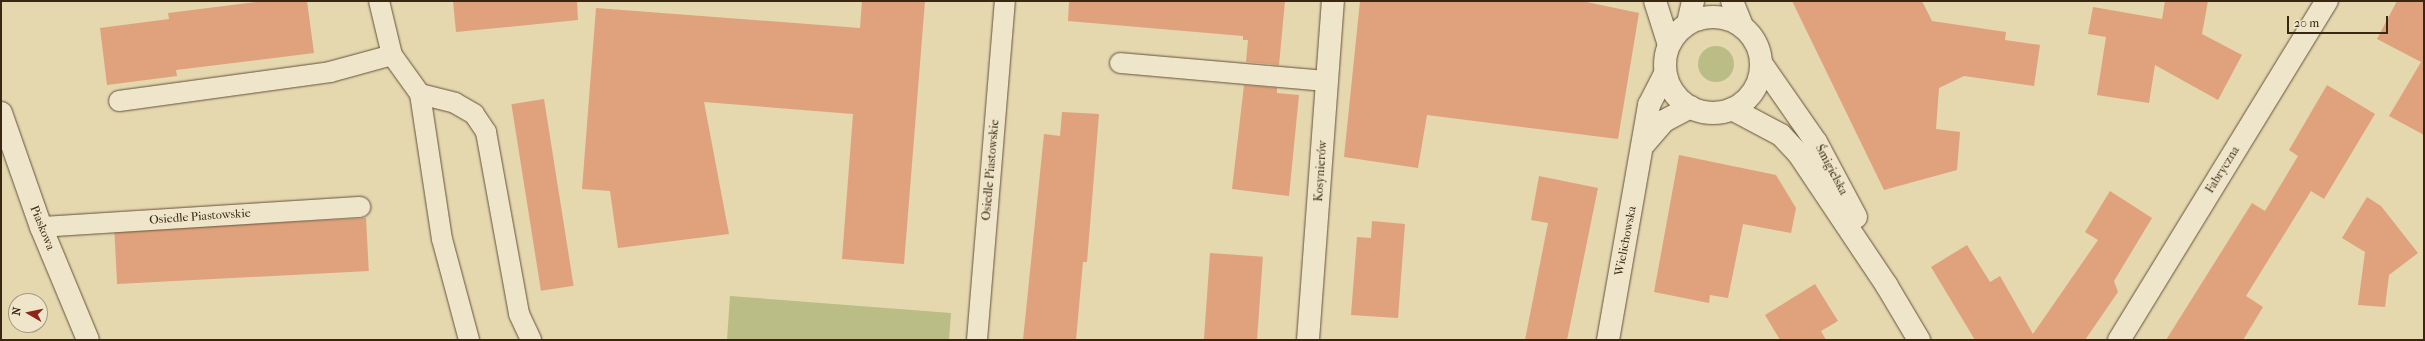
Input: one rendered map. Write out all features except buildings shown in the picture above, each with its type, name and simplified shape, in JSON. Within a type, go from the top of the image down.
[{"type":"street","name":"Kosynierów","points":[[1308,340],[1333,1]]},
{"type":"street","points":[[1655,1],[1669,45],[1665,73],[1670,87],[1690,107],[1704,112],[1732,109],[1754,91],[1761,63],[1755,43],[1742,26],[1732,1]]},
{"type":"street","points":[[1669,45],[1688,23],[1693,1]]},
{"type":"street","name":"Fabryczna","points":[[2119,340],[2327,1]]},
{"type":"street","points":[[1688,23],[1715,16],[1742,26]]},
{"type":"street","name":"Śmigielska","points":[[1761,63],[1816,142],[1863,230],[1887,286]]},
{"type":"street","name":"Wielichowska","points":[[1608,340],[1645,143],[1649,105],[1665,73]]},
{"type":"street","points":[[1645,143],[1664,121],[1690,107]]},
{"type":"street","name":"Śmigielska","points":[[1732,109],[1781,135],[1798,153],[1887,286],[1919,340]]},
{"type":"street","name":"Piaskowa","points":[[1,113],[41,227],[88,340]]},
{"type":"lane","points":[[379,1],[392,55],[420,94],[442,239],[469,340]]},
{"type":"lane","name":"Osiedle Piastowskie","points":[[977,340],[1005,1]]},
{"type":"lane","points":[[119,100],[330,72],[392,55]]},
{"type":"lane","points":[[1120,63],[1327,81]]},
{"type":"lane","points":[[420,94],[455,103],[474,114],[486,132],[519,314],[531,340]]},
{"type":"lane","name":"Osiedle Piastowskie","points":[[41,227],[360,207]]},
{"type":"green space","points":[[1716,46],[1729,51],[1734,64],[1729,77],[1716,82],[1703,77],[1698,64],[1703,51]]},
{"type":"green space","points":[[730,296],[951,313],[949,340],[727,340]]}]
